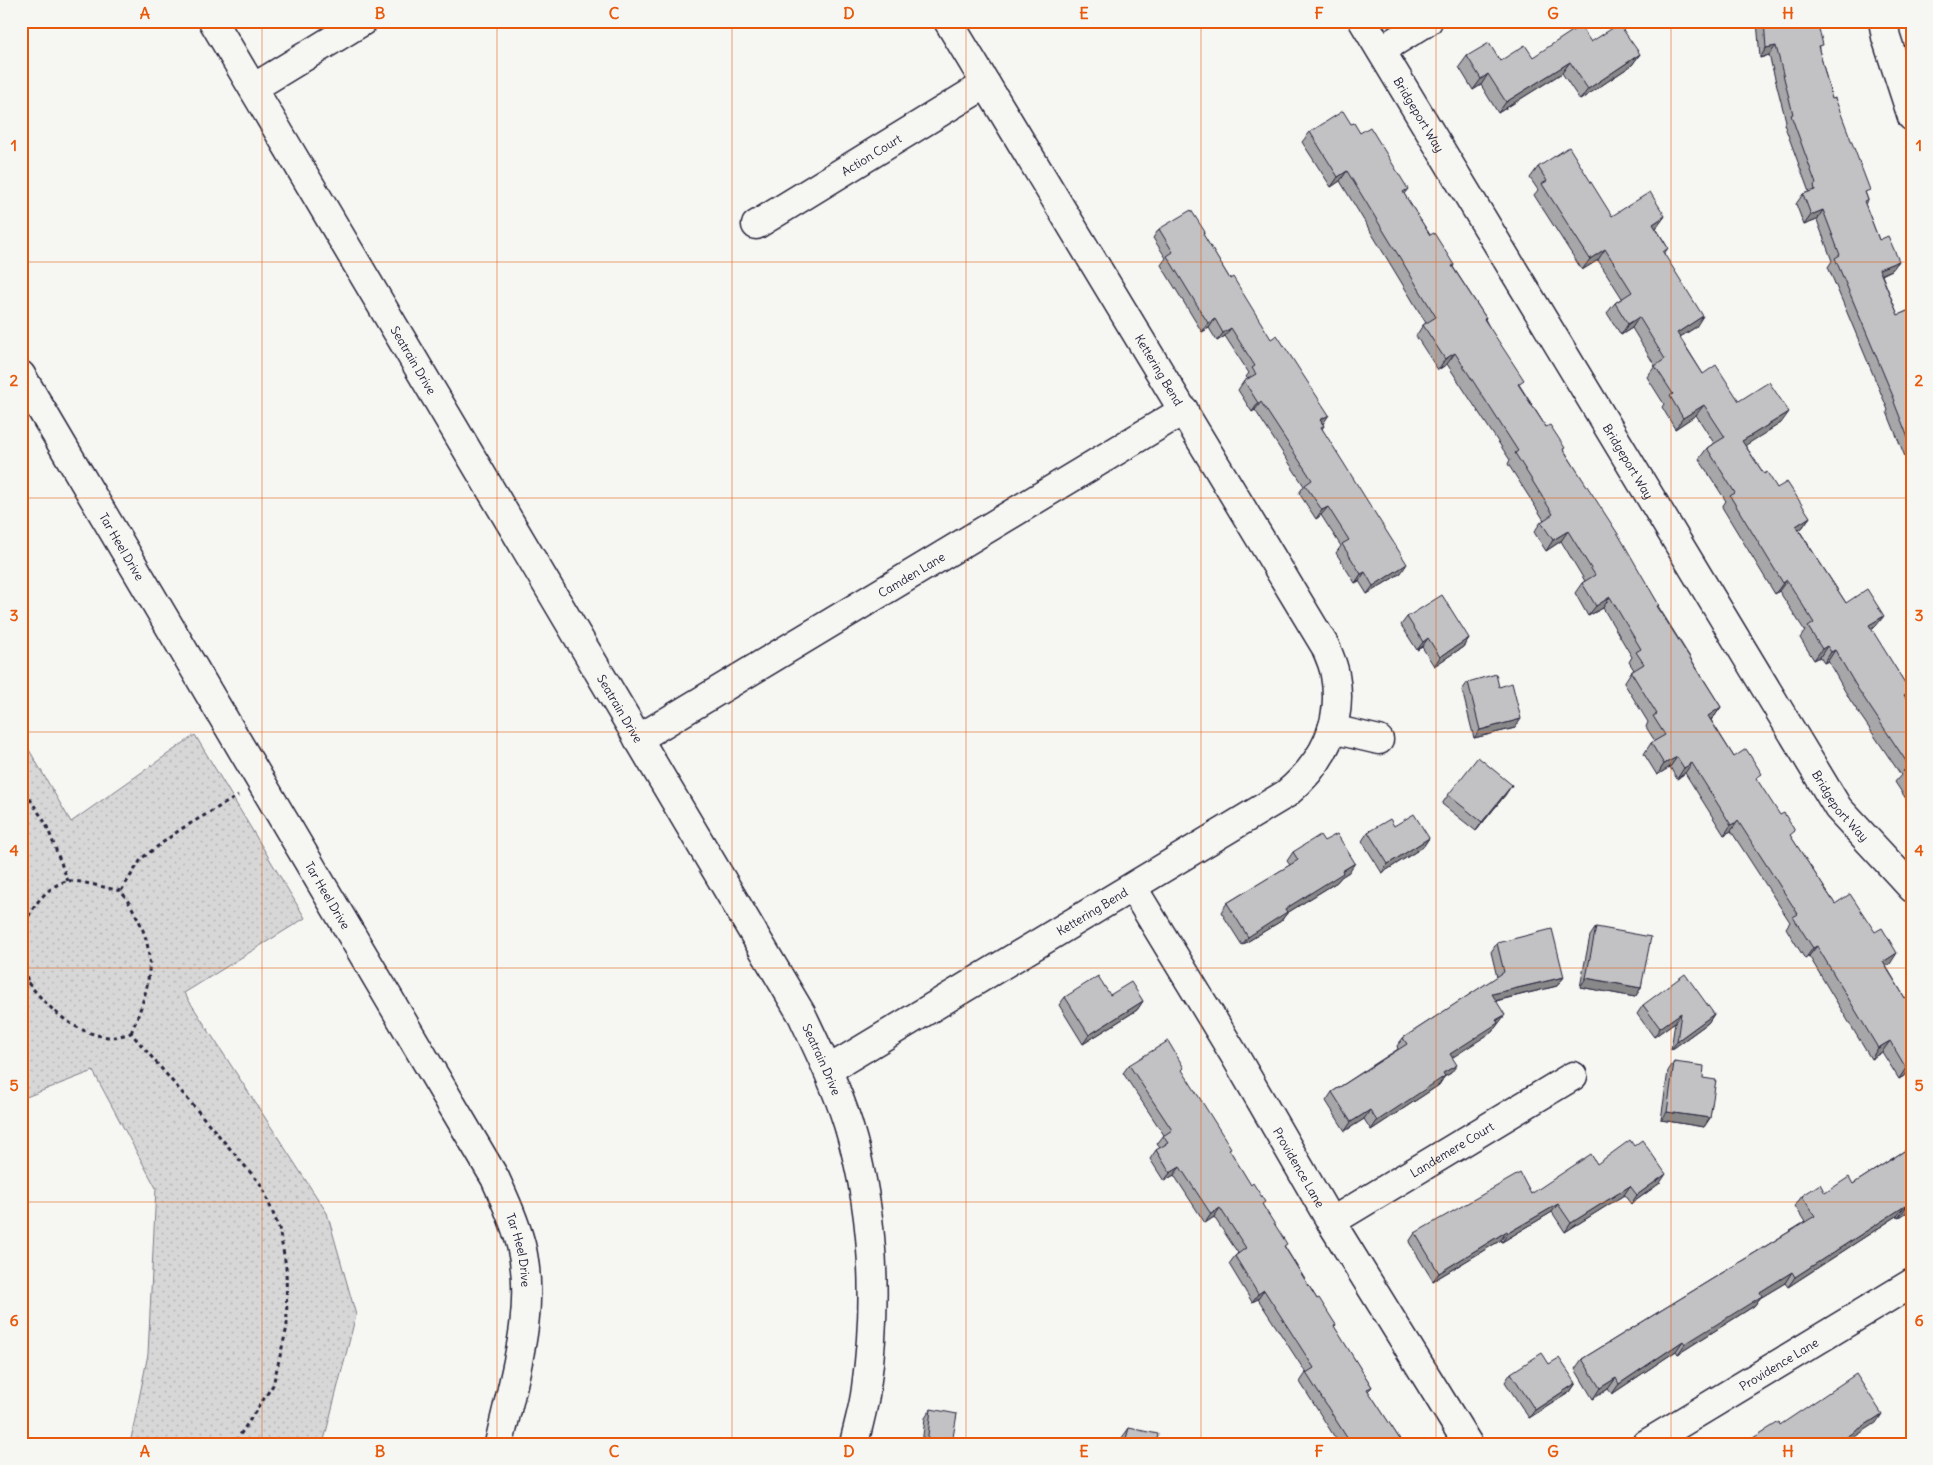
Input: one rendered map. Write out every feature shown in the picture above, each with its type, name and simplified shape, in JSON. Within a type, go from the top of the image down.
[{"type":"street","name":"Seatrain Drive","points":[[213,21],[802,1015],[828,1070],[848,1124],[862,1179],[874,1292],[866,1388],[854,1444]]},
{"type":"street","points":[[253,88],[363,21]]},
{"type":"street","name":"Kettering Bend","points":[[828,1070],[1134,888],[1286,794],[1301,782],[1322,756],[1332,729],[1337,700],[1335,675],[1326,646],[948,21]]},
{"type":"street","name":"Bridgeport Way","points":[[1363,21],[1450,162],[1572,369],[1838,808],[1912,888]]},
{"type":"street","points":[[1381,50],[1428,21]]},
{"type":"street","points":[[1883,21],[1912,117]]},
{"type":"street","name":"Action Court","points":[[756,225],[986,84]]},
{"type":"street","name":"Tar Heel Drive","points":[[21,375],[490,1170],[508,1206],[521,1246],[526,1287],[524,1329],[499,1444]]},
{"type":"street","name":"Camden Lane","points":[[638,739],[1184,410]]},
{"type":"street","points":[[1332,729],[1379,740]]},
{"type":"street","name":"Providence Lane","points":[[1134,888],[1235,1056],[1331,1222],[1468,1444]]},
{"type":"street","name":"Landemere Court","points":[[1331,1222],[1573,1076]]},
{"type":"street","name":"Providence Lane","points":[[1646,1444],[1912,1283]]},
{"type":"path","points":[[21,785],[46,824],[68,881]]},
{"type":"path","points":[[121,891],[142,858],[181,829],[218,806],[262,786]]},
{"type":"path","points":[[21,939],[23,925],[35,904],[51,890],[68,881],[121,891],[137,913],[151,957],[146,998],[131,1033]]},
{"type":"path","points":[[21,953],[28,983],[50,1009],[70,1023],[109,1037],[131,1033]]},
{"type":"path","points":[[21,987],[28,983]]},
{"type":"path","points":[[131,1033],[262,1186],[279,1228],[286,1266],[287,1327],[273,1385],[234,1444]]},
{"type":"shaded area","points":[[195,735],[305,918],[184,993],[327,1213],[356,1315],[323,1444],[130,1444],[148,1354],[156,1188],[93,1071],[21,1099],[21,736],[71,822]]},
{"type":"building","points":[[1764,21],[1817,21],[1823,45],[1818,46],[1832,99],[1835,98],[1870,190],[1865,192],[1868,200],[1864,201],[1879,240],[1888,236],[1899,261],[1879,269],[1898,315],[1912,309],[1912,448],[1895,401],[1835,258],[1840,255],[1823,210],[1811,215],[1803,194],[1815,190],[1814,185],[1816,184],[1791,115],[1793,114],[1776,46],[1766,48]]},
{"type":"building","points":[[1619,24],[1640,54],[1588,89],[1570,62],[1506,102],[1488,74],[1481,79],[1467,56],[1489,43],[1500,61],[1525,45],[1533,57],[1580,26],[1591,42]]},
{"type":"building","points":[[1343,111],[1351,124],[1354,123],[1360,133],[1370,127],[1408,189],[1403,192],[1430,235],[1434,233],[1454,265],[1452,266],[1486,318],[1484,319],[1524,380],[1518,384],[1546,427],[1550,425],[1565,448],[1563,449],[1618,534],[1659,605],[1657,606],[1721,707],[1708,716],[1734,757],[1746,749],[1762,774],[1756,778],[1780,815],[1784,813],[1795,831],[1790,835],[1835,904],[1850,894],[1875,932],[1882,928],[1897,953],[1883,962],[1905,998],[1912,994],[1912,1065],[1906,1068],[1890,1041],[1878,1048],[1817,946],[1813,948],[1793,917],[1798,914],[1738,821],[1731,825],[1692,763],[1684,768],[1677,757],[1664,764],[1651,743],[1665,735],[1653,716],[1657,714],[1631,672],[1644,664],[1636,652],[1641,649],[1610,597],[1596,606],[1582,583],[1595,575],[1568,531],[1553,540],[1541,522],[1553,514],[1515,453],[1518,451],[1455,353],[1445,359],[1423,325],[1436,317],[1347,171],[1338,177],[1310,132]]},
{"type":"building","points":[[1569,147],[1612,216],[1650,192],[1665,216],[1653,224],[1668,248],[1663,252],[1703,316],[1677,333],[1703,374],[1716,365],[1739,401],[1769,382],[1789,412],[1742,441],[1764,474],[1767,472],[1777,488],[1787,482],[1810,517],[1796,526],[1846,603],[1867,589],[1884,616],[1869,625],[1910,691],[1904,695],[1912,707],[1912,785],[1903,771],[1910,767],[1858,689],[1835,650],[1831,652],[1827,646],[1822,649],[1808,627],[1814,623],[1787,580],[1783,583],[1730,496],[1735,493],[1707,448],[1725,437],[1704,405],[1683,418],[1670,396],[1673,394],[1655,366],[1665,359],[1639,317],[1628,324],[1615,303],[1632,292],[1605,249],[1590,259],[1542,184],[1547,181],[1538,167]]},
{"type":"building","points":[[1191,210],[1230,279],[1233,277],[1271,339],[1277,335],[1329,415],[1320,420],[1324,426],[1321,427],[1407,564],[1373,586],[1365,572],[1361,574],[1342,544],[1349,540],[1328,507],[1322,510],[1305,485],[1312,480],[1261,402],[1258,403],[1244,381],[1256,374],[1252,368],[1255,366],[1231,328],[1223,333],[1215,319],[1208,323],[1167,256],[1173,252],[1159,229]]},
{"type":"building","points":[[1442,595],[1469,638],[1440,657],[1428,638],[1423,642],[1407,617]]},
{"type":"building","points":[[1496,674],[1499,687],[1512,683],[1521,719],[1480,730],[1468,682]]},
{"type":"building","points":[[1478,757],[1512,785],[1482,822],[1448,795]]},
{"type":"building","points":[[1414,814],[1429,838],[1388,864],[1368,832],[1390,819],[1394,826]]},
{"type":"building","points":[[1337,834],[1355,863],[1342,871],[1343,873],[1285,909],[1287,912],[1248,937],[1227,903],[1298,860],[1293,852],[1320,835],[1324,841]]},
{"type":"building","points":[[1596,927],[1651,937],[1641,988],[1586,978]]},
{"type":"building","points":[[1552,929],[1564,977],[1492,994],[1505,1015],[1496,1020],[1498,1023],[1450,1054],[1457,1065],[1443,1073],[1445,1076],[1377,1121],[1370,1110],[1351,1122],[1332,1092],[1407,1044],[1403,1038],[1504,972],[1497,943]]},
{"type":"building","points":[[1685,974],[1714,1014],[1677,1041],[1681,1013],[1660,1028],[1643,1005]]},
{"type":"building","points":[[1098,976],[1110,995],[1131,982],[1143,1001],[1089,1035],[1065,997]]},
{"type":"building","points":[[1168,1041],[1184,1068],[1182,1070],[1231,1148],[1229,1149],[1251,1185],[1253,1183],[1265,1202],[1262,1204],[1287,1244],[1284,1246],[1317,1299],[1319,1298],[1336,1325],[1334,1326],[1372,1387],[1367,1389],[1403,1444],[1351,1444],[1306,1373],[1314,1368],[1264,1290],[1258,1294],[1235,1256],[1246,1248],[1220,1208],[1211,1214],[1180,1167],[1170,1173],[1156,1150],[1168,1143],[1163,1136],[1172,1130],[1129,1065]]},
{"type":"building","points":[[1674,1062],[1704,1066],[1703,1078],[1716,1080],[1710,1118],[1667,1112]]},
{"type":"building","points":[[1630,1140],[1634,1146],[1642,1140],[1666,1174],[1637,1195],[1630,1186],[1571,1223],[1558,1204],[1508,1233],[1507,1231],[1439,1273],[1415,1233],[1520,1173],[1531,1194],[1591,1154],[1597,1164]]},
{"type":"building","points":[[1912,1146],[1912,1203],[1795,1277],[1792,1272],[1760,1292],[1762,1296],[1685,1344],[1683,1341],[1619,1384],[1616,1378],[1600,1388],[1582,1359],[1815,1216],[1802,1196],[1820,1184],[1825,1193],[1849,1177],[1853,1184]]},
{"type":"building","points":[[1542,1353],[1549,1364],[1559,1358],[1576,1383],[1535,1410],[1511,1373]]},
{"type":"building","points":[[1856,1374],[1882,1414],[1836,1444],[1743,1444],[1779,1422],[1780,1425]]},
{"type":"building","points":[[931,1409],[957,1414],[953,1444],[927,1444]]},
{"type":"building","points":[[1129,1428],[1158,1434],[1156,1444],[1120,1444],[1121,1441],[1125,1442]]},
{"type":"building","points":[[1064,1439],[1084,1444],[1063,1444]]},
{"type":"building","points":[[1049,1440],[1063,1444],[1049,1444]]}]
